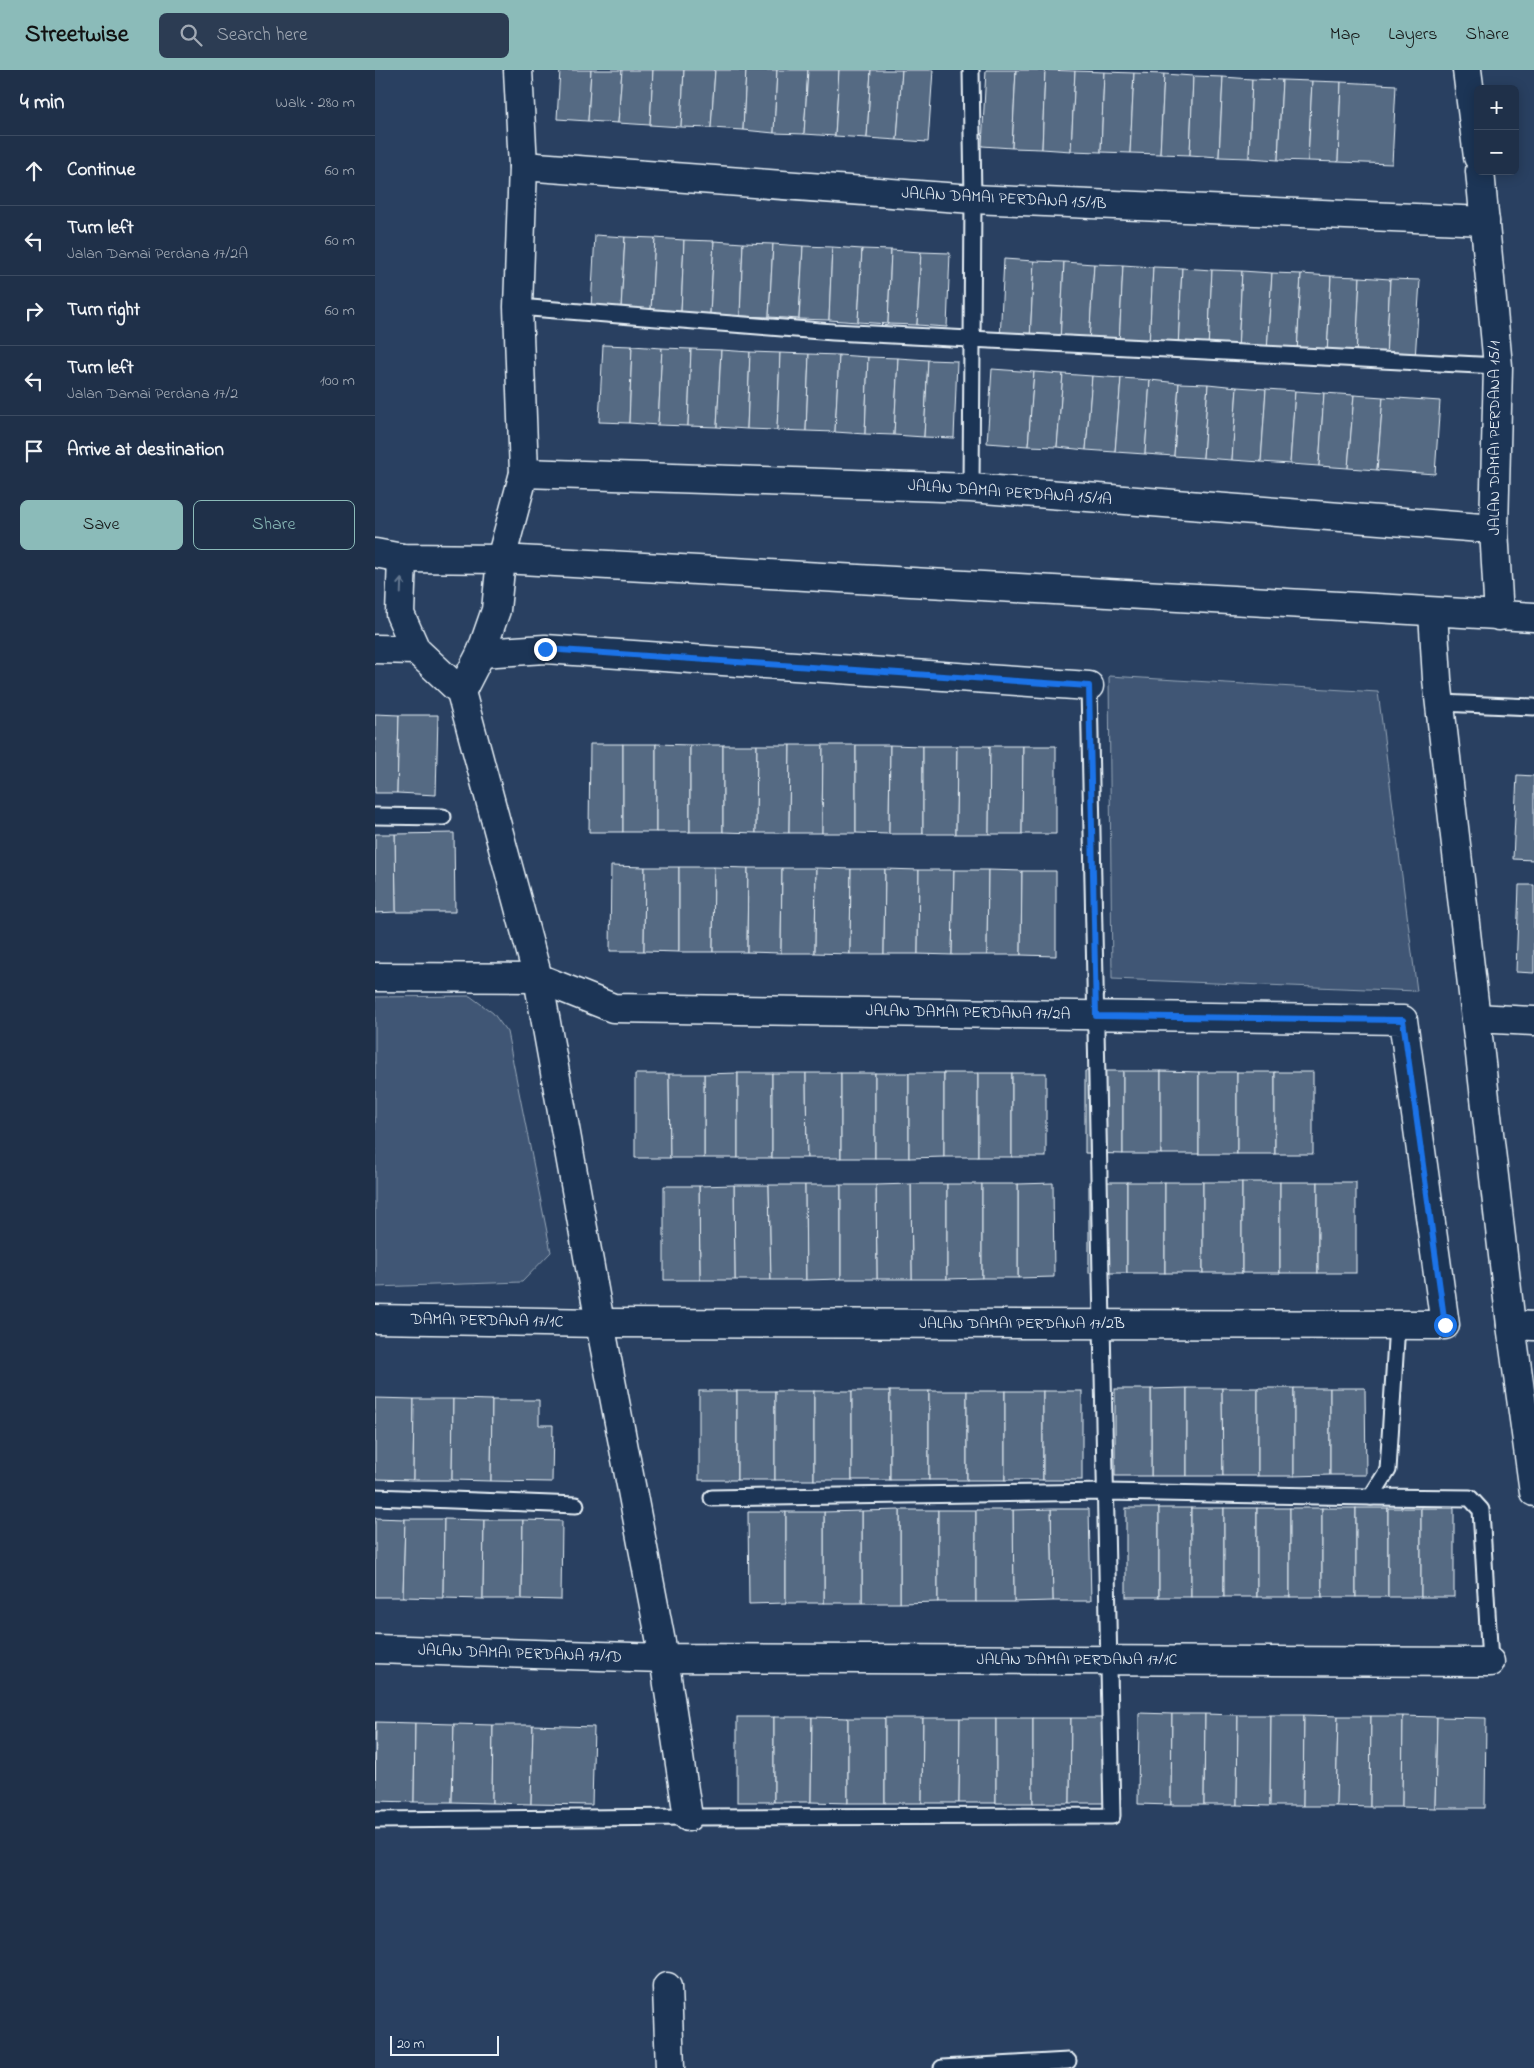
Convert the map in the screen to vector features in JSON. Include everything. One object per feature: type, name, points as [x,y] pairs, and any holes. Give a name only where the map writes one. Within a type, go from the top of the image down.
[{"type":"street","points":[[461,692],[481,653],[497,610],[501,559],[524,473],[518,307],[523,166],[518,70]]},
{"type":"street","points":[[1467,70],[1475,130]]},
{"type":"street","name":"JALAN DAMAI PERDANA 15/1B","points":[[523,166],[973,199],[1485,221]]},
{"type":"street","name":"JALAN DAMAI PERDANA 15/1","points":[[1479,175],[1498,366],[1495,529],[1499,616]]},
{"type":"street","name":"JALAN DAMAI PERDANA 15/1A","points":[[524,473],[971,488],[1495,529]]},
{"type":"street","points":[[375,553],[402,558],[501,559],[1534,617]]},
{"type":"street","points":[[402,558],[400,614],[415,650],[461,692],[537,978],[664,1658],[688,1817]]},
{"type":"street","points":[[1433,612],[1437,679],[1476,1018],[1523,1325],[1534,1492]]},
{"type":"street","points":[[375,649],[415,650]]},
{"type":"street","points":[[481,653],[545,649],[1089,686]]},
{"type":"street","points":[[375,977],[537,978]]},
{"type":"street","name":"JALAN DAMAI PERDANA 17/2A","points":[[537,978],[613,1008],[1403,1020],[1445,1325]]},
{"type":"street","points":[[1476,1018],[1534,1021]]},
{"type":"street","name":"DAMAI PERDANA 17/1C","points":[[375,1319],[600,1323]]},
{"type":"street","name":"JALAN DAMAI PERDANA 17/2B","points":[[600,1323],[1445,1325]]},
{"type":"street","name":"JALAN DAMAI PERDANA 17/1D","points":[[375,1649],[664,1658]]},
{"type":"street","name":"JALAN DAMAI PERDANA 17/1C","points":[[664,1658],[1490,1662]]},
{"type":"street","points":[[667,1987],[670,2068]]},
{"type":"lane","points":[[971,70],[973,199],[971,488]]},
{"type":"lane","points":[[518,307],[833,332],[1498,366]]},
{"type":"lane","points":[[375,1820],[1112,1816],[1111,1660],[1089,686]]},
{"type":"lane","points":[[1441,703],[1534,707]]},
{"type":"lane","points":[[375,816],[443,817]]},
{"type":"lane","points":[[1371,1497],[1388,1470],[1397,1324]]},
{"type":"lane","points":[[712,1498],[1107,1492],[1470,1498],[1481,1510],[1490,1662]]},
{"type":"lane","points":[[375,1497],[576,1505]]},
{"type":"lane","points":[[942,2068],[1068,2061]]},
{"type":"shaded area","points":[[1109,676],[1378,692],[1417,991],[1112,979]]},
{"type":"shaded area","points":[[470,996],[493,1013],[507,1032],[551,1252],[522,1282],[375,1287],[375,997]]},
{"type":"building","points":[[560,70],[591,70],[588,121],[557,119]]},
{"type":"building","points":[[591,70],[622,70],[618,123],[588,121]]},
{"type":"building","points":[[622,70],[653,70],[650,125],[618,123]]},
{"type":"building","points":[[653,70],[684,70],[681,127],[650,125]]},
{"type":"building","points":[[684,70],[715,70],[711,128],[681,127]]},
{"type":"building","points":[[715,70],[746,70],[743,130],[711,128]]},
{"type":"building","points":[[746,70],[777,70],[774,133],[743,130]]},
{"type":"building","points":[[777,70],[808,70],[804,134],[774,133]]},
{"type":"building","points":[[808,70],[839,70],[835,136],[804,134]]},
{"type":"building","points":[[839,70],[871,70],[867,138],[835,136]]},
{"type":"building","points":[[871,70],[902,70],[897,140],[867,138]]},
{"type":"building","points":[[902,70],[933,70],[928,142],[897,140]]},
{"type":"building","points":[[986,70],[1016,70],[1012,148],[982,146]]},
{"type":"building","points":[[1016,70],[1045,70],[1042,149],[1012,148]]},
{"type":"building","points":[[1045,70],[1075,71],[1071,151],[1042,149]]},
{"type":"building","points":[[1075,71],[1104,72],[1101,152],[1071,151]]},
{"type":"building","points":[[1104,72],[1134,73],[1130,153],[1101,152]]},
{"type":"building","points":[[1134,73],[1164,74],[1160,154],[1130,153]]},
{"type":"building","points":[[1164,74],[1193,76],[1190,155],[1160,154]]},
{"type":"building","points":[[1193,76],[1223,77],[1219,157],[1190,155]]},
{"type":"building","points":[[1223,77],[1252,79],[1249,158],[1219,157]]},
{"type":"building","points":[[1252,79],[1282,80],[1278,160],[1249,158]]},
{"type":"building","points":[[1282,80],[1312,81],[1308,161],[1278,160]]},
{"type":"building","points":[[1312,81],[1341,82],[1338,162],[1308,161]]},
{"type":"building","points":[[1341,82],[1396,85],[1392,164],[1338,162]]},
{"type":"building","points":[[595,235],[625,237],[621,309],[591,308]]},
{"type":"building","points":[[625,237],[655,238],[651,311],[621,309]]},
{"type":"building","points":[[655,238],[684,240],[681,313],[651,311]]},
{"type":"building","points":[[684,240],[714,241],[710,314],[681,313]]},
{"type":"building","points":[[714,241],[743,243],[740,316],[710,314]]},
{"type":"building","points":[[743,243],[773,244],[769,317],[740,316]]},
{"type":"building","points":[[773,244],[803,246],[799,319],[769,317]]},
{"type":"building","points":[[803,246],[832,247],[829,320],[799,319]]},
{"type":"building","points":[[832,247],[862,249],[858,322],[829,320]]},
{"type":"building","points":[[862,249],[891,250],[888,324],[858,322]]},
{"type":"building","points":[[891,250],[921,252],[917,325],[888,324]]},
{"type":"building","points":[[921,252],[950,253],[947,327],[917,325]]},
{"type":"building","points":[[1004,259],[1034,261],[1030,340],[1000,339]]},
{"type":"building","points":[[1034,261],[1064,262],[1060,342],[1030,340]]},
{"type":"building","points":[[1064,262],[1094,264],[1089,343],[1060,342]]},
{"type":"building","points":[[1094,264],[1123,265],[1119,345],[1089,343]]},
{"type":"building","points":[[1123,265],[1153,267],[1149,346],[1119,345]]},
{"type":"building","points":[[1153,267],[1182,268],[1178,348],[1149,346]]},
{"type":"building","points":[[1182,268],[1212,270],[1208,349],[1178,348]]},
{"type":"building","points":[[1212,270],[1242,271],[1238,351],[1208,349]]},
{"type":"building","points":[[1242,271],[1272,273],[1267,352],[1238,351]]},
{"type":"building","points":[[1272,273],[1301,274],[1297,354],[1267,352]]},
{"type":"building","points":[[1301,274],[1331,276],[1327,355],[1297,354]]},
{"type":"building","points":[[1331,276],[1360,277],[1356,357],[1327,355]]},
{"type":"building","points":[[1360,277],[1390,279],[1386,358],[1356,357]]},
{"type":"building","points":[[1390,279],[1420,280],[1415,360],[1386,358]]},
{"type":"building","points":[[603,345],[632,346],[629,423],[599,422]]},
{"type":"building","points":[[632,346],[662,348],[658,425],[629,423]]},
{"type":"building","points":[[662,348],[691,349],[688,426],[658,425]]},
{"type":"building","points":[[691,349],[721,350],[717,427],[688,426]]},
{"type":"building","points":[[721,350],[750,352],[747,429],[717,427]]},
{"type":"building","points":[[750,352],[780,353],[777,430],[747,429]]},
{"type":"building","points":[[780,353],[809,354],[806,431],[777,430]]},
{"type":"building","points":[[809,354],[839,355],[835,432],[806,431]]},
{"type":"building","points":[[839,355],[868,357],[865,434],[835,432]]},
{"type":"building","points":[[868,357],[898,358],[894,435],[865,434]]},
{"type":"building","points":[[898,358],[928,360],[924,437],[894,435]]},
{"type":"building","points":[[928,360],[957,361],[954,438],[924,437]]},
{"type":"building","points":[[992,369],[1034,372],[1028,446],[987,443]]},
{"type":"building","points":[[1034,372],[1063,374],[1057,447],[1028,446]]},
{"type":"building","points":[[1063,374],[1092,376],[1086,450],[1057,447]]},
{"type":"building","points":[[1092,376],[1121,378],[1115,452],[1086,450]]},
{"type":"building","points":[[1121,378],[1150,380],[1145,454],[1115,452]]},
{"type":"building","points":[[1150,380],[1179,383],[1174,456],[1145,454]]},
{"type":"building","points":[[1179,383],[1208,384],[1203,458],[1174,456]]},
{"type":"building","points":[[1208,384],[1237,387],[1232,460],[1203,458]]},
{"type":"building","points":[[1237,387],[1266,389],[1261,462],[1232,460]]},
{"type":"building","points":[[1266,389],[1295,391],[1290,464],[1261,462]]},
{"type":"building","points":[[1295,391],[1324,393],[1319,466],[1290,464]]},
{"type":"building","points":[[1324,393],[1354,395],[1348,468],[1319,466]]},
{"type":"building","points":[[1354,395],[1383,397],[1377,470],[1348,468]]},
{"type":"building","points":[[1383,397],[1440,401],[1435,474],[1377,470]]},
{"type":"building","points":[[375,714],[399,715],[397,793],[375,793]]},
{"type":"building","points":[[399,715],[438,715],[436,795],[397,793]]},
{"type":"building","points":[[590,744],[623,744],[623,832],[589,832]]},
{"type":"building","points":[[623,744],[656,744],[656,832],[623,832]]},
{"type":"building","points":[[656,744],[690,745],[690,832],[656,832]]},
{"type":"building","points":[[690,745],[723,745],[723,832],[690,832]]},
{"type":"building","points":[[723,745],[757,745],[756,833],[723,832]]},
{"type":"building","points":[[757,745],[790,745],[789,833],[756,833]]},
{"type":"building","points":[[790,745],[823,745],[822,833],[789,833]]},
{"type":"building","points":[[823,745],[856,745],[856,833],[822,833]]},
{"type":"building","points":[[856,745],[890,745],[889,834],[856,833]]},
{"type":"building","points":[[890,745],[923,746],[923,834],[889,834]]},
{"type":"building","points":[[923,746],[957,746],[956,834],[923,834]]},
{"type":"building","points":[[957,746],[990,746],[989,834],[956,834]]},
{"type":"building","points":[[990,746],[1023,746],[1022,834],[989,834]]},
{"type":"building","points":[[1023,746],[1056,746],[1056,834],[1022,834]]},
{"type":"building","points":[[1517,775],[1534,776],[1534,860],[1513,859]]},
{"type":"building","points":[[454,833],[455,912],[396,912],[395,834]]},
{"type":"building","points":[[375,834],[395,834],[396,912],[375,913]]},
{"type":"building","points":[[611,866],[645,867],[644,951],[610,951]]},
{"type":"building","points":[[645,867],[679,867],[679,952],[644,951]]},
{"type":"building","points":[[679,867],[714,867],[713,952],[679,952]]},
{"type":"building","points":[[714,867],[748,868],[747,952],[713,952]]},
{"type":"building","points":[[748,868],[782,868],[781,953],[747,952]]},
{"type":"building","points":[[782,868],[816,868],[815,953],[781,953]]},
{"type":"building","points":[[816,868],[851,869],[850,954],[815,953]]},
{"type":"building","points":[[851,869],[885,869],[884,954],[850,954]]},
{"type":"building","points":[[885,869],[919,870],[918,954],[884,954]]},
{"type":"building","points":[[919,870],[954,870],[952,955],[918,954]]},
{"type":"building","points":[[954,870],[988,870],[987,955],[952,955]]},
{"type":"building","points":[[988,870],[1022,871],[1021,955],[987,955]]},
{"type":"building","points":[[1022,871],[1056,871],[1056,956],[1021,955]]},
{"type":"building","points":[[1519,885],[1534,885],[1534,973],[1516,972]]},
{"type":"building","points":[[1085,1071],[1123,1071],[1123,1154],[1085,1153]]},
{"type":"building","points":[[1123,1071],[1161,1071],[1161,1154],[1123,1154]]},
{"type":"building","points":[[1161,1071],[1199,1072],[1199,1154],[1161,1154]]},
{"type":"building","points":[[1199,1072],[1237,1072],[1237,1154],[1199,1154]]},
{"type":"building","points":[[1237,1072],[1275,1072],[1275,1154],[1237,1154]]},
{"type":"building","points":[[1275,1072],[1313,1072],[1313,1154],[1275,1154]]},
{"type":"building","points":[[738,1073],[738,1158],[704,1158],[704,1074]]},
{"type":"building","points":[[738,1073],[772,1073],[772,1158],[738,1158]]},
{"type":"building","points":[[772,1073],[806,1073],[807,1158],[772,1158]]},
{"type":"building","points":[[806,1073],[841,1073],[841,1158],[807,1158]]},
{"type":"building","points":[[841,1073],[875,1073],[875,1158],[841,1158]]},
{"type":"building","points":[[875,1073],[909,1073],[909,1158],[875,1158]]},
{"type":"building","points":[[909,1073],[944,1073],[944,1157],[909,1158]]},
{"type":"building","points":[[944,1073],[978,1073],[978,1157],[944,1157]]},
{"type":"building","points":[[978,1073],[1012,1073],[1012,1157],[978,1157]]},
{"type":"building","points":[[1012,1073],[1046,1073],[1046,1157],[1012,1157]]},
{"type":"building","points":[[635,1074],[669,1074],[670,1158],[635,1158]]},
{"type":"building","points":[[669,1074],[704,1074],[704,1158],[670,1158]]},
{"type":"building","points":[[1089,1182],[1127,1182],[1127,1273],[1089,1273]]},
{"type":"building","points":[[1127,1182],[1165,1182],[1165,1273],[1127,1273]]},
{"type":"building","points":[[1165,1182],[1203,1182],[1203,1273],[1165,1273]]},
{"type":"building","points":[[1203,1182],[1242,1182],[1242,1273],[1203,1273]]},
{"type":"building","points":[[1242,1182],[1280,1182],[1280,1273],[1242,1273]]},
{"type":"building","points":[[1280,1182],[1318,1182],[1318,1273],[1280,1273]]},
{"type":"building","points":[[1318,1182],[1356,1182],[1356,1273],[1318,1273]]},
{"type":"building","points":[[1053,1183],[1054,1277],[1018,1278],[1018,1184]]},
{"type":"building","points":[[911,1184],[947,1184],[947,1279],[912,1279]]},
{"type":"building","points":[[911,1184],[912,1279],[877,1279],[876,1185]]},
{"type":"building","points":[[947,1184],[982,1184],[982,1278],[947,1279]]},
{"type":"building","points":[[982,1184],[1018,1184],[1018,1278],[982,1278]]},
{"type":"building","points":[[734,1185],[769,1185],[771,1280],[735,1280]]},
{"type":"building","points":[[734,1185],[735,1280],[700,1280],[699,1186]]},
{"type":"building","points":[[769,1185],[805,1185],[806,1280],[771,1280]]},
{"type":"building","points":[[805,1185],[841,1185],[841,1279],[806,1280]]},
{"type":"building","points":[[841,1185],[876,1185],[877,1279],[841,1279]]},
{"type":"building","points":[[664,1186],[699,1186],[700,1280],[664,1280]]},
{"type":"building","points":[[1187,1388],[1187,1476],[1151,1476],[1151,1389]]},
{"type":"building","points":[[1187,1388],[1222,1388],[1223,1476],[1187,1476]]},
{"type":"building","points":[[1222,1388],[1258,1388],[1258,1476],[1223,1476]]},
{"type":"building","points":[[1258,1388],[1294,1388],[1294,1476],[1258,1476]]},
{"type":"building","points":[[1294,1388],[1330,1388],[1330,1475],[1294,1476]]},
{"type":"building","points":[[1330,1388],[1365,1388],[1366,1475],[1330,1475]]},
{"type":"building","points":[[1115,1389],[1151,1389],[1151,1476],[1115,1476]]},
{"type":"building","points":[[699,1391],[737,1391],[737,1480],[699,1480]]},
{"type":"building","points":[[737,1391],[775,1391],[775,1480],[737,1480]]},
{"type":"building","points":[[775,1391],[814,1391],[814,1480],[775,1480]]},
{"type":"building","points":[[814,1391],[852,1391],[852,1480],[814,1480]]},
{"type":"building","points":[[852,1391],[890,1391],[890,1480],[852,1480]]},
{"type":"building","points":[[890,1391],[929,1391],[929,1480],[890,1480]]},
{"type":"building","points":[[929,1391],[967,1391],[967,1480],[929,1480]]},
{"type":"building","points":[[967,1391],[1005,1391],[1005,1480],[967,1480]]},
{"type":"building","points":[[1005,1391],[1043,1391],[1043,1480],[1005,1480]]},
{"type":"building","points":[[1043,1391],[1082,1391],[1082,1480],[1043,1480]]},
{"type":"building","points":[[375,1398],[414,1399],[413,1480],[375,1479]]},
{"type":"building","points":[[414,1399],[453,1399],[452,1480],[413,1480]]},
{"type":"building","points":[[453,1399],[492,1400],[491,1481],[452,1480]]},
{"type":"building","points":[[492,1400],[539,1400],[539,1425],[553,1425],[552,1482],[491,1481]]},
{"type":"building","points":[[1126,1508],[1159,1508],[1159,1597],[1126,1597]]},
{"type":"building","points":[[1159,1508],[1191,1508],[1191,1597],[1159,1597]]},
{"type":"building","points":[[1191,1508],[1224,1508],[1224,1597],[1191,1597]]},
{"type":"building","points":[[1224,1508],[1257,1508],[1257,1597],[1224,1597]]},
{"type":"building","points":[[1257,1508],[1290,1508],[1290,1597],[1257,1597]]},
{"type":"building","points":[[1290,1508],[1322,1508],[1322,1597],[1290,1597]]},
{"type":"building","points":[[1322,1508],[1356,1508],[1356,1597],[1322,1597]]},
{"type":"building","points":[[1356,1508],[1388,1508],[1388,1597],[1356,1597]]},
{"type":"building","points":[[1388,1508],[1421,1508],[1421,1597],[1388,1597]]},
{"type":"building","points":[[1421,1508],[1454,1508],[1454,1597],[1421,1597]]},
{"type":"building","points":[[1051,1509],[1089,1509],[1091,1601],[1053,1601]]},
{"type":"building","points":[[1051,1509],[1053,1601],[1014,1602],[1013,1510]]},
{"type":"building","points":[[900,1510],[938,1510],[938,1602],[900,1603]]},
{"type":"building","points":[[900,1510],[900,1603],[862,1603],[862,1511]]},
{"type":"building","points":[[938,1510],[976,1510],[976,1602],[938,1602]]},
{"type":"building","points":[[976,1510],[1013,1510],[1014,1602],[976,1602]]},
{"type":"building","points":[[862,1511],[862,1603],[824,1603],[824,1512]]},
{"type":"building","points":[[748,1512],[786,1512],[786,1603],[749,1604]]},
{"type":"building","points":[[786,1512],[824,1512],[824,1603],[786,1603]]},
{"type":"building","points":[[375,1518],[405,1519],[403,1597],[375,1597]]},
{"type":"building","points":[[405,1519],[444,1519],[443,1598],[403,1597]]},
{"type":"building","points":[[444,1519],[484,1520],[483,1599],[443,1598]]},
{"type":"building","points":[[484,1520],[523,1520],[522,1599],[483,1599]]},
{"type":"building","points":[[523,1520],[562,1521],[561,1600],[522,1599]]},
{"type":"building","points":[[1139,1713],[1172,1714],[1171,1805],[1138,1804]]},
{"type":"building","points":[[1172,1714],[1205,1714],[1204,1805],[1171,1805]]},
{"type":"building","points":[[1205,1714],[1238,1715],[1237,1805],[1204,1805]]},
{"type":"building","points":[[1238,1715],[1271,1715],[1270,1806],[1237,1805]]},
{"type":"building","points":[[1271,1715],[1304,1715],[1303,1806],[1270,1806]]},
{"type":"building","points":[[1304,1715],[1338,1716],[1336,1806],[1303,1806]]},
{"type":"building","points":[[1338,1716],[1371,1716],[1370,1807],[1336,1806]]},
{"type":"building","points":[[1371,1716],[1403,1716],[1402,1807],[1370,1807]]},
{"type":"building","points":[[1403,1716],[1437,1717],[1435,1808],[1402,1807]]},
{"type":"building","points":[[737,1717],[774,1717],[774,1802],[737,1802]]},
{"type":"building","points":[[774,1717],[812,1717],[811,1802],[774,1802]]},
{"type":"building","points":[[812,1717],[848,1718],[848,1803],[811,1802]]},
{"type":"building","points":[[1437,1717],[1486,1718],[1485,1808],[1435,1808]]},
{"type":"building","points":[[848,1718],[885,1718],[885,1803],[848,1803]]},
{"type":"building","points":[[885,1718],[923,1718],[922,1803],[885,1803]]},
{"type":"building","points":[[923,1718],[960,1718],[959,1803],[922,1803]]},
{"type":"building","points":[[960,1718],[996,1718],[996,1803],[959,1803]]},
{"type":"building","points":[[996,1718],[1033,1718],[1033,1803],[996,1803]]},
{"type":"building","points":[[1033,1718],[1071,1718],[1070,1803],[1033,1803]]},
{"type":"building","points":[[1071,1718],[1107,1718],[1107,1803],[1070,1803]]},
{"type":"building","points":[[375,1722],[376,1722],[375,1779]]},
{"type":"building","points":[[376,1722],[415,1723],[414,1802],[375,1801]]},
{"type":"building","points":[[415,1723],[454,1724],[452,1802],[414,1802]]},
{"type":"building","points":[[454,1724],[493,1725],[492,1803],[452,1802]]},
{"type":"building","points":[[493,1725],[533,1725],[531,1804],[492,1803]]},
{"type":"building","points":[[533,1725],[594,1727],[592,1805],[531,1804]]},
{"type":"route","points":[[545,649],[1089,686],[1096,1016],[1403,1020],[1445,1325]]}]
